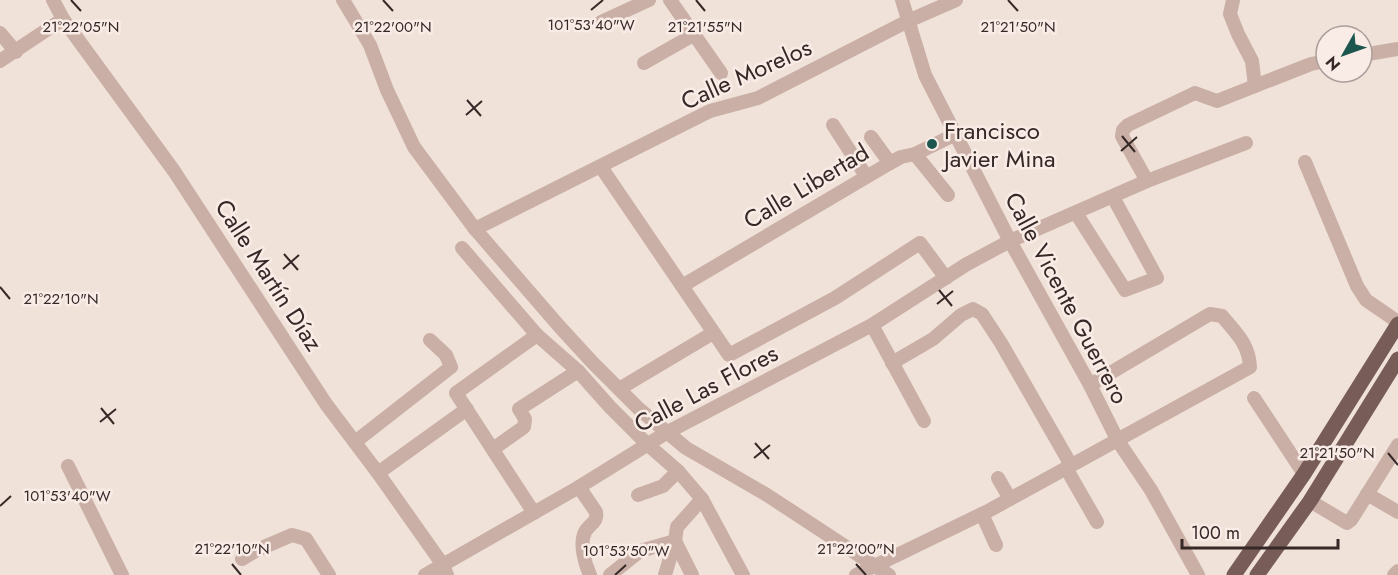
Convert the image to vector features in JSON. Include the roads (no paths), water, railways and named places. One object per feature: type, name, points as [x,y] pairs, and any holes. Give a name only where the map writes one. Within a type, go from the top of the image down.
[{"type":"main road","points":[[1234,575],[1304,474],[1398,323]]},
{"type":"main road","points":[[1257,575],[1310,501],[1398,359]]},
{"type":"street","name":"Calle Martín Díaz","points":[[53,0],[63,19],[174,171],[327,404],[445,570]]},
{"type":"street","points":[[343,0],[370,45],[387,90],[414,147],[475,229],[559,326],[664,434],[766,495],[889,575]]},
{"type":"street","points":[[601,22],[649,0]]},
{"type":"street","points":[[670,0],[721,73]]},
{"type":"street","name":"Calle Vicente Guerrero","points":[[902,0],[925,75],[1010,241],[1090,385],[1118,441],[1151,490],[1197,575]]},
{"type":"street","name":"Calle Morelos","points":[[475,229],[710,111],[758,98],[908,21],[956,0]]},
{"type":"street","points":[[1233,0],[1230,14],[1252,61],[1255,86]]},
{"type":"street","points":[[0,61],[63,19]]},
{"type":"street","points":[[0,33],[15,52]]},
{"type":"street","points":[[644,63],[695,34]]},
{"type":"street","points":[[1374,53],[1398,49]]},
{"type":"street","points":[[1146,181],[1122,136],[1123,130],[1128,125],[1195,93],[1217,101],[1314,64]]},
{"type":"street","points":[[833,125],[866,176]]},
{"type":"street","name":"Calle Libertad","points":[[682,286],[866,176],[901,157],[915,154],[956,134]]},
{"type":"street","points":[[871,137],[890,163]]},
{"type":"street","name":"Calle Las Flores","points":[[425,575],[445,570],[664,434],[872,325],[1010,241],[1146,181],[1246,143]]},
{"type":"street","points":[[915,154],[948,195]]},
{"type":"street","points":[[1305,162],[1357,286],[1366,300],[1398,323]]},
{"type":"street","points":[[601,167],[729,355],[835,298],[920,243],[946,278]]},
{"type":"street","points":[[1076,213],[1125,290],[1157,278],[1113,197]]},
{"type":"street","points":[[462,248],[537,335],[578,371],[648,444],[678,471],[702,499],[743,575]]},
{"type":"street","points":[[892,363],[933,339],[962,315],[974,309],[982,314],[1001,343],[1097,522]]},
{"type":"street","points":[[856,575],[982,514],[1250,367],[1250,353],[1222,316],[1210,314],[1090,385]]},
{"type":"street","points":[[872,325],[924,421]]},
{"type":"street","points":[[619,389],[713,333]]},
{"type":"street","points":[[534,513],[456,393],[537,335]]},
{"type":"street","points":[[355,442],[451,367],[446,356],[430,340]]},
{"type":"street","points":[[493,449],[524,427],[525,419],[519,409],[578,371]]},
{"type":"street","points":[[1254,398],[1304,474]]},
{"type":"street","points":[[378,473],[467,410]]},
{"type":"street","points":[[1310,501],[1347,523],[1398,445]]},
{"type":"street","points":[[68,466],[122,575]]},
{"type":"street","points":[[638,495],[663,486],[678,471]]},
{"type":"street","points":[[998,478],[1010,499]]},
{"type":"street","points":[[579,487],[597,517],[585,533],[584,539],[585,563],[590,575]]},
{"type":"street","points":[[1367,494],[1398,512]]},
{"type":"street","points":[[665,575],[677,527],[702,499]]},
{"type":"street","points":[[982,514],[996,545]]},
{"type":"street","points":[[242,559],[292,535],[306,539],[329,575]]},
{"type":"street","points":[[610,575],[640,551],[675,541]]},
{"type":"street","points":[[675,541],[692,575]]},
{"type":"street","points":[[1394,575],[1398,572]]},
{"type":"place","name":"Francisco Javier Mina","points":[[932,144]]}]
